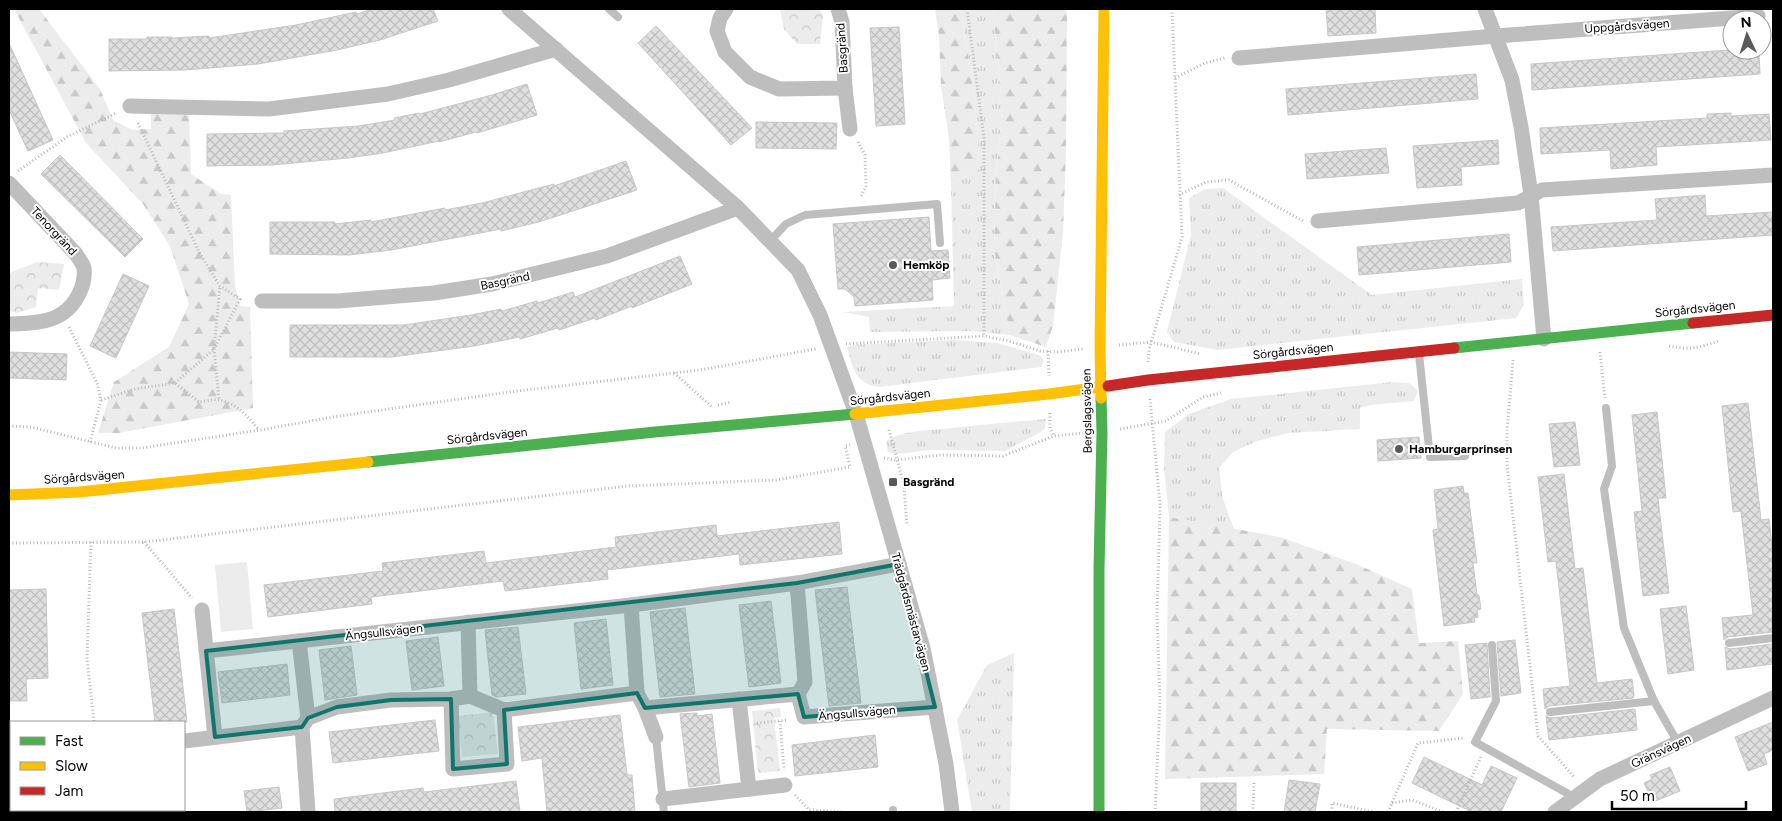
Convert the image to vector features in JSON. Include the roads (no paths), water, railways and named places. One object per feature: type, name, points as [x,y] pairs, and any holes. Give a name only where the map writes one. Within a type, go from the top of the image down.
[{"type":"street","name":"Basgränd","points":[[726,9],[720,18],[716,31],[725,52],[750,77],[779,89],[845,88]]},
{"type":"street","name":"Basgränd","points":[[838,9],[842,22],[845,88],[850,129]]},
{"type":"street","name":"Bergslagsvägen","points":[[1099,812],[1099,569],[1102,432],[1100,348],[1104,9]]},
{"type":"street","points":[[1485,9],[1512,80],[1522,126],[1531,195],[1544,339]]},
{"type":"street","points":[[513,10],[738,208],[798,270],[820,316],[856,414]]},
{"type":"street","name":"Uppgårdsvägen","points":[[1239,58],[1722,19]]},
{"type":"street","points":[[130,106],[269,108],[388,94],[449,80],[556,49]]},
{"type":"street","points":[[1318,221],[1518,203],[1542,190],[1773,174]]},
{"type":"street","name":"Tenorgränd","points":[[9,324],[34,323],[62,314],[78,297],[84,281],[84,266],[76,254],[12,178]]},
{"type":"street","name":"Basgränd","points":[[262,301],[338,301],[434,293],[492,284],[607,256],[738,208]]},
{"type":"street","name":"Sörgårdsvägen","points":[[9,495],[79,492],[655,432],[856,414],[1049,394],[1148,380],[1773,315]]},
{"type":"street","name":"Trädgårdsmästarvägen","points":[[856,414],[923,648],[946,764],[952,812]]},
{"type":"street","name":"Ängsullsvägen","points":[[206,651],[631,605],[797,583],[899,564]]},
{"type":"street","name":"Ängsullsvägen","points":[[797,583],[805,682],[798,694],[804,717],[935,707]]},
{"type":"street","points":[[631,605],[637,693],[646,708],[656,738]]},
{"type":"street","points":[[202,610],[215,737]]},
{"type":"street","points":[[468,622],[470,696]]},
{"type":"street","points":[[300,641],[308,812]]},
{"type":"street","points":[[185,741],[305,723],[337,707],[391,700],[451,699],[470,696],[504,710],[637,693]]},
{"type":"street","points":[[646,708],[798,694]]},
{"type":"street","name":"Gränsvägen","points":[[1555,812],[1600,780],[1773,698]]},
{"type":"street","points":[[451,699],[453,769],[508,764],[504,710]]},
{"type":"street","points":[[739,700],[749,790]]},
{"type":"street","points":[[663,806],[785,785]]},
{"type":"lane","points":[[609,9],[618,17]]},
{"type":"lane","points":[[770,241],[786,224],[805,215],[937,204],[940,243]]},
{"type":"lane","points":[[1418,352],[1430,457],[1465,456]]},
{"type":"lane","points":[[1606,408],[1612,466],[1604,489],[1624,628],[1654,700],[1678,743]]},
{"type":"lane","points":[[1728,643],[1773,638]]},
{"type":"lane","points":[[1492,645],[1496,700],[1475,742],[1580,793]]},
{"type":"lane","points":[[1550,712],[1654,700]]},
{"type":"lane","points":[[656,738],[663,806]]},
{"type":"place","name":"Hemköp","points":[[893,265]]},
{"type":"place","name":"Hamburgarprinsen","points":[[1399,449]]},
{"type":"place","name":"Basgränd","points":[[893,482]]}]
